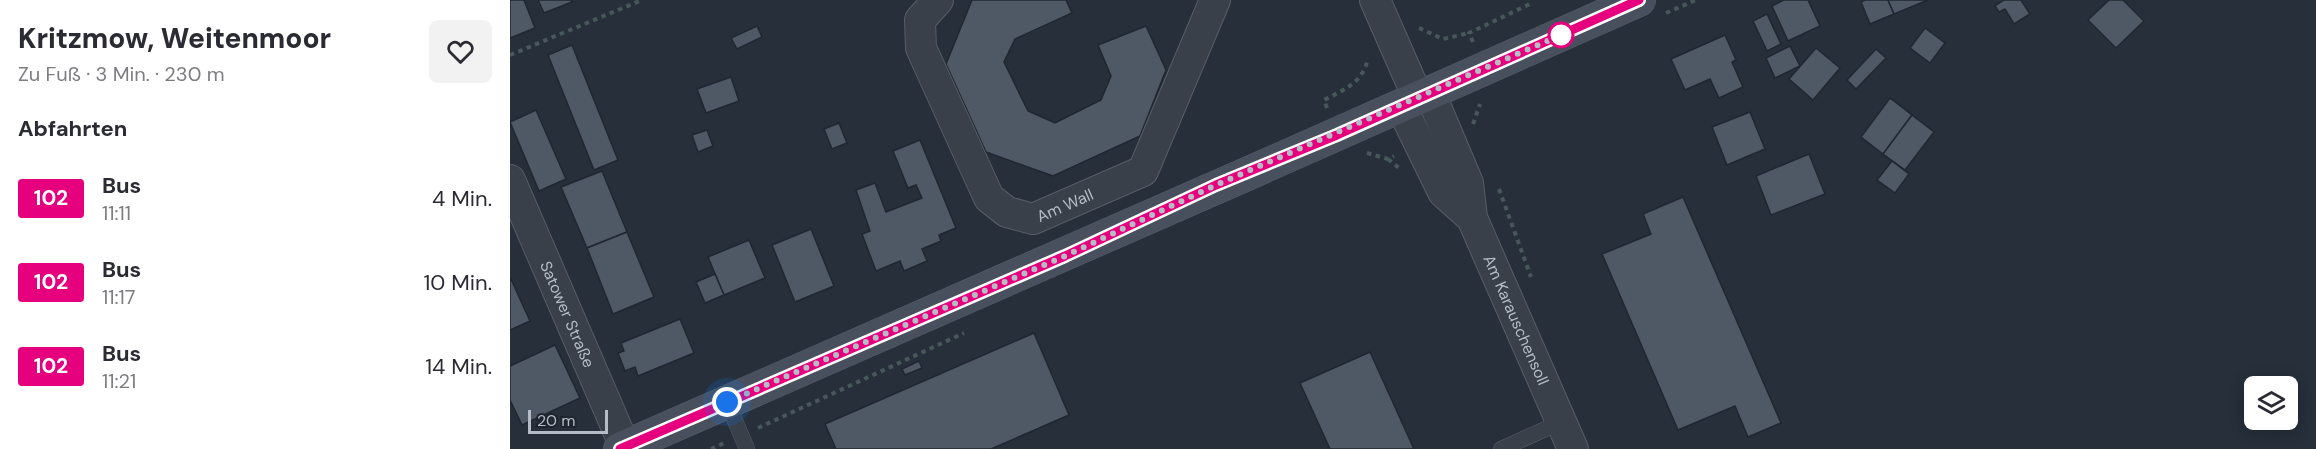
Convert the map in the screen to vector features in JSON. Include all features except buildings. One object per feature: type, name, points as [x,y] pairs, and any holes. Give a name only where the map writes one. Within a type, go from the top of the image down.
[{"type":"main road","name":"Satower Straße","points":[[622,448],[1065,256],[1216,185],[1337,135],[1639,0]]},
{"type":"street","name":"Am Wall","points":[[938,0],[920,20],[921,48],[988,198],[1007,212],[1033,219],[1143,171],[1215,0]]},
{"type":"street","name":"Am Karauschensoll","points":[[1375,0],[1416,99],[1468,183],[1472,218],[1567,436]]},
{"type":"street","name":"Satower Straße","points":[[510,180],[622,448]]},
{"type":"lane","points":[[727,402],[747,449]]},
{"type":"lane","name":"Am Karauschensoll","points":[[1501,449],[1567,436]]},
{"type":"path","points":[[510,55],[582,27],[642,0]]},
{"type":"path","points":[[1413,21],[1431,36],[1443,39],[1469,33]]},
{"type":"path","points":[[1337,135],[1324,100],[1355,84],[1366,71],[1370,50]]},
{"type":"path","points":[[1475,123],[1479,133]]},
{"type":"path","points":[[1497,183],[1533,281]]},
{"type":"bus line","name":"102","points":[[620,449],[1065,256],[1216,185],[1337,135],[1639,0]]},
{"type":"route","points":[[727,402],[1065,256],[1216,185],[1337,135],[1561,35]]}]
